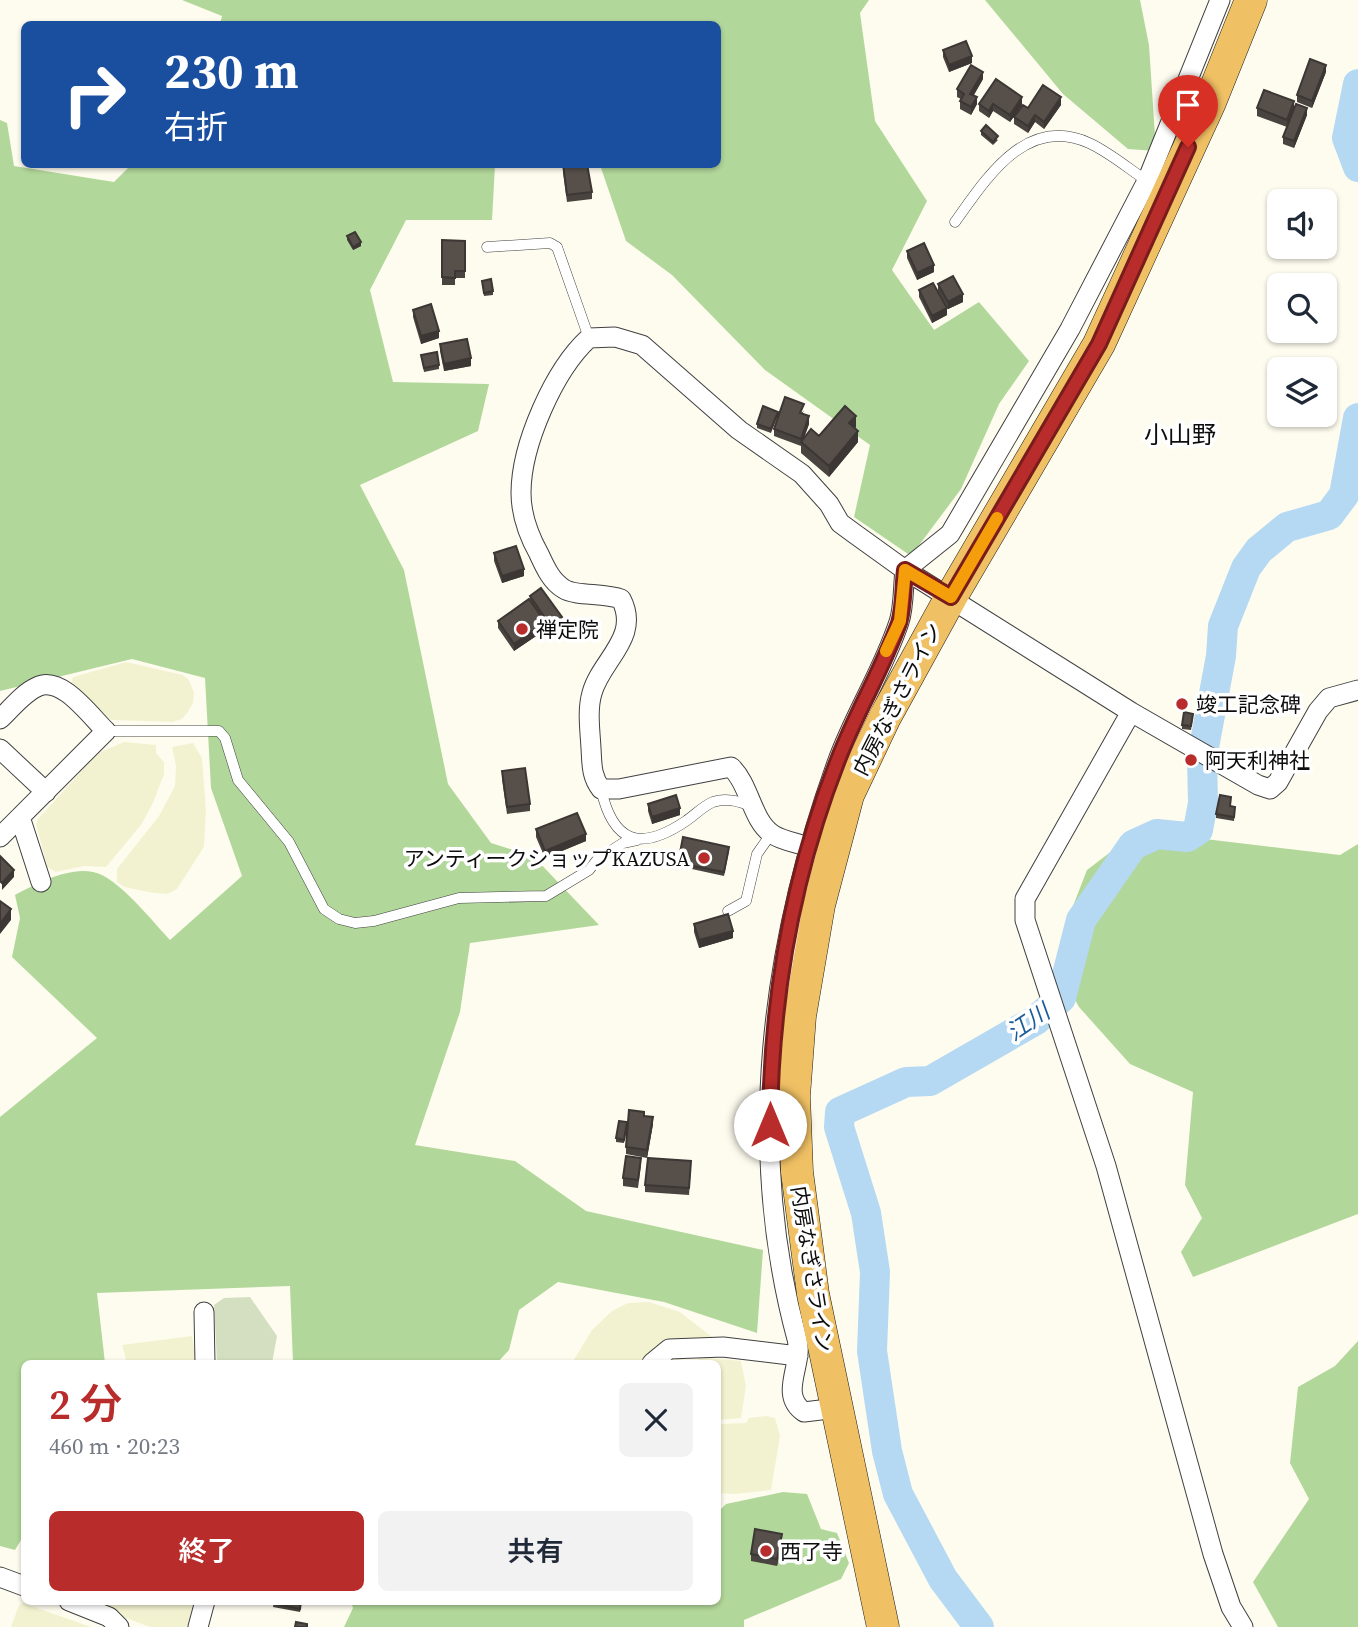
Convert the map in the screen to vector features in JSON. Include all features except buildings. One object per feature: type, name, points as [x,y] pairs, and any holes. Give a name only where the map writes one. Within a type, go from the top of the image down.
[{"type":"highway","name":"内房なぎさライン","points":[[883,1627],[813,1294],[797,1172],[794,1096],[800,1016],[819,905],[848,795],[885,717],[951,597],[1099,344],[1210,102],[1251,0]]},
{"type":"street","points":[[837,1408],[804,1412],[794,1405],[791,1394],[799,1344],[786,1289],[775,1207],[771,1069],[783,950],[809,848],[838,760],[900,621],[905,570],[950,534],[1070,329],[1147,181],[1220,0]]},
{"type":"street","points":[[809,848],[771,834],[754,808],[743,778],[731,767],[713,768],[666,782],[601,789],[592,778],[589,709],[592,692],[622,644],[627,610],[621,599],[608,594],[566,591],[550,576],[524,517],[521,491],[530,438],[574,351],[589,338],[615,337],[642,345],[739,430],[802,474],[829,504],[840,523],[905,570],[1131,712],[1270,789],[1278,782],[1318,711],[1329,698],[1358,690]]},
{"type":"street","points":[[0,719],[35,687],[43,684],[61,688],[106,732],[0,837]]},
{"type":"street","points":[[1131,712],[1025,899],[1024,920],[1106,1166],[1213,1554],[1231,1607],[1243,1627]]},
{"type":"street","points":[[0,749],[46,792]]},
{"type":"street","points":[[20,817],[41,882]]},
{"type":"street","points":[[204,1312],[205,1360]]},
{"type":"street","points":[[656,1360],[669,1349],[723,1348],[798,1356]]},
{"type":"street","points":[[0,1577],[21,1585]]},
{"type":"street","points":[[80,1605],[109,1616],[119,1627]]},
{"type":"street","points":[[198,1627],[204,1605]]},
{"type":"lane","points":[[955,222],[992,170],[1027,143],[1056,134],[1088,142],[1147,181]]},
{"type":"lane","points":[[487,247],[550,243],[557,247],[589,338]]},
{"type":"lane","points":[[106,732],[219,731],[225,737],[238,780],[289,842],[324,909],[339,919],[355,923],[374,921],[459,898],[546,896],[589,870],[597,860],[623,843],[673,828],[714,802],[740,802],[754,808]]},
{"type":"lane","points":[[601,789],[609,817],[628,838],[637,840]]},
{"type":"lane","points":[[728,911],[746,901],[758,854],[771,834]]},
{"type":"green space","points":[[182,0],[869,0],[860,13],[875,121],[927,201],[892,270],[934,330],[979,302],[1029,361],[999,404],[961,489],[911,556],[854,517],[870,445],[765,370],[672,275],[626,241],[601,168],[721,168],[721,21],[221,21],[222,16]]},
{"type":"green space","points":[[985,0],[1140,0],[1149,45],[1156,151],[1128,149],[1063,94]]},
{"type":"green space","points":[[0,120],[7,123],[14,166],[114,182],[128,168],[495,168],[492,220],[406,220],[370,290],[393,382],[489,384],[478,431],[360,485],[404,570],[448,784],[491,843],[533,856],[599,925],[470,943],[460,1012],[415,1145],[515,1161],[586,1211],[763,1250],[757,1333],[664,1302],[558,1282],[519,1310],[509,1350],[500,1360],[293,1360],[290,1286],[97,1293],[105,1360],[21,1360],[21,1540],[15,1550],[0,1546],[0,1117],[97,1038],[12,957],[20,918],[15,895],[63,874],[93,872],[113,882],[170,940],[242,876],[211,788],[205,678],[132,659],[0,691]]},
{"type":"green space","points":[[126,662],[183,675],[189,680],[194,693],[193,703],[182,719],[172,722],[106,718],[70,687],[73,677]]},
{"type":"green space","points":[[124,742],[156,745],[156,753],[164,762],[164,774],[153,803],[141,825],[106,867],[85,866],[55,872],[47,866],[36,824],[38,819],[98,753]]},
{"type":"green space","points":[[193,743],[202,758],[206,810],[204,847],[177,889],[168,894],[124,887],[117,882],[117,869],[159,816],[175,786],[176,766],[172,747]]},
{"type":"green space","points":[[1138,831],[1340,855],[1358,844],[1358,1214],[1193,1277],[1181,1252],[1202,1218],[1185,1185],[1193,1092],[1130,1064],[1079,1007],[1056,966],[1066,924],[1087,870]]},
{"type":"green space","points":[[250,1297],[277,1336],[273,1360],[217,1360],[214,1305],[224,1298]]},
{"type":"green space","points":[[649,1302],[680,1312],[712,1337],[666,1340],[643,1360],[574,1360],[592,1330],[612,1311],[628,1303]]},
{"type":"green space","points":[[192,1336],[196,1360],[126,1360],[122,1345]]},
{"type":"green space","points":[[1358,1341],[1358,1627],[1278,1627],[1253,1582],[1309,1499],[1290,1463],[1298,1387],[1335,1366]]},
{"type":"green space","points":[[701,1357],[741,1361],[746,1386],[741,1418],[721,1420],[721,1360],[698,1360]]},
{"type":"green space","points":[[749,1418],[775,1418],[780,1436],[771,1490],[721,1493],[721,1424],[746,1423]]},
{"type":"green space","points":[[783,1492],[807,1494],[821,1529],[837,1533],[849,1563],[841,1579],[744,1620],[744,1627],[344,1627],[352,1605],[721,1605],[721,1509],[726,1504]]},
{"type":"green space","points":[[19,1605],[29,1605],[91,1627],[11,1627]]},
{"type":"green space","points":[[92,1605],[193,1605],[188,1627],[150,1627]]},
{"type":"waterway","name":"江川","points":[[1358,84],[1347,138],[1358,167]]},
{"type":"waterway","name":"江川","points":[[979,1627],[943,1579],[898,1494],[887,1451],[872,1351],[875,1272],[866,1213],[839,1127],[840,1112],[906,1082],[930,1081],[1036,1020],[1061,998],[1081,920],[1133,845],[1157,834],[1187,837],[1198,830],[1203,803],[1202,758],[1221,656],[1223,626],[1246,568],[1259,550],[1287,527],[1329,515],[1344,495],[1358,418]]},
{"type":"slow traffic","points":[[886,651],[900,621],[905,570],[951,597],[997,518]]},
{"type":"place","name":"禅定院","points":[[522,629]]},
{"type":"place","name":"竣工記念碑","points":[[1182,704]]},
{"type":"place","name":"阿天利神社","points":[[1191,760]]},
{"type":"place","name":"アンティークショップKAZUSA","points":[[704,858]]},
{"type":"place","name":"西了寺","points":[[766,1551]]},
{"type":"district","name":"小山野","points":[[1180,434]]},
{"type":"route","points":[[770,1125],[774,1021],[783,950],[801,876],[838,760],[900,621],[905,570],[951,597],[1099,344],[1188,147]]}]
